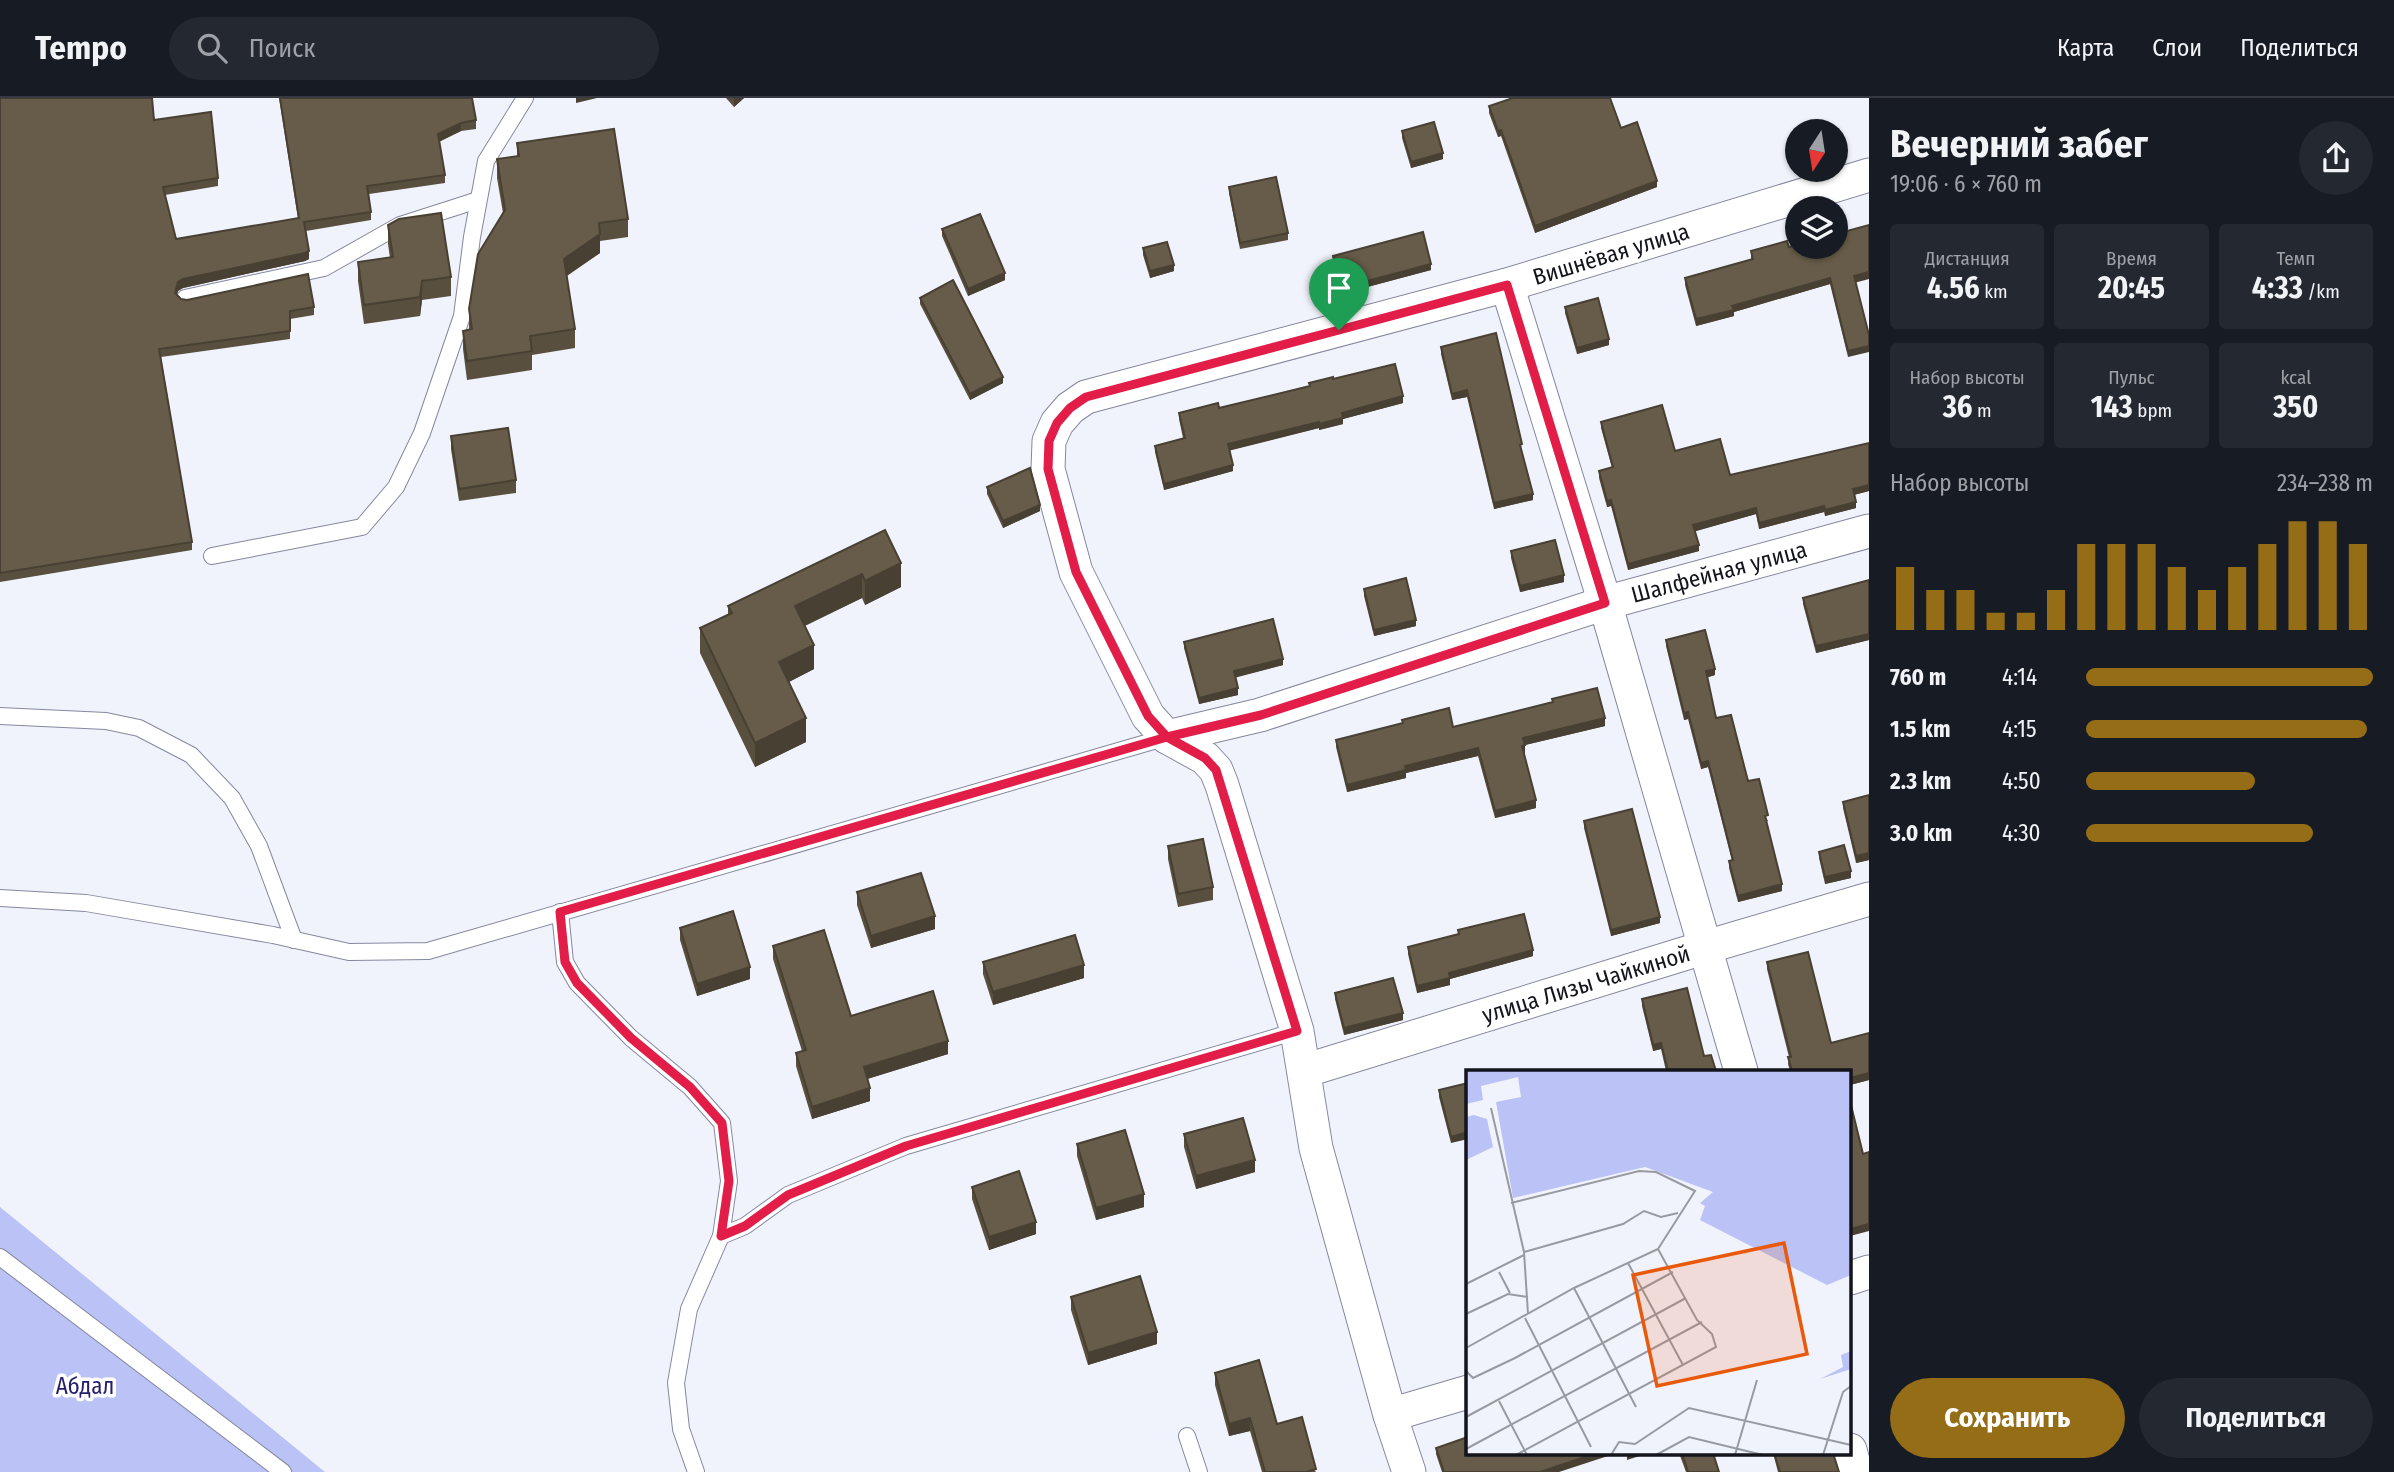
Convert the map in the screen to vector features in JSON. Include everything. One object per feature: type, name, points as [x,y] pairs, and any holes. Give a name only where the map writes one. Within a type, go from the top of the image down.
[{"type":"street","name":"Вишнёвая улица","points":[[1167,737],[1148,716],[1076,572],[1048,469],[1049,441],[1057,423],[1070,408],[1086,397],[1507,285],[1869,175]]},
{"type":"street","points":[[1507,285],[1605,603],[1741,1070]]},
{"type":"street","name":"Шалфейная улица","points":[[1167,737],[1261,715],[1605,603],[1869,531]]},
{"type":"street","points":[[1167,737],[1205,758],[1216,770],[1297,1031],[1316,1148],[1390,1415],[1409,1472]]},
{"type":"street","name":"улица Лизы Чайкиной","points":[[1304,1071],[1869,899]]},
{"type":"street","points":[[1852,1277],[1869,1272]]},
{"type":"street","points":[[1390,1415],[1466,1393]]},
{"type":"street","points":[[1851,1454],[1856,1472]]},
{"type":"lane","points":[[212,556],[362,527],[396,487],[422,433],[462,316],[486,161],[525,98]]},
{"type":"lane","points":[[185,298],[324,268],[400,225],[478,200]]},
{"type":"lane","points":[[0,716],[106,721],[139,728],[191,755],[232,798],[263,858],[294,940]]},
{"type":"lane","points":[[0,898],[86,902],[349,952],[428,951],[1167,737]]},
{"type":"lane","points":[[560,912],[565,962],[577,983],[631,1038],[690,1087],[722,1123],[729,1181],[721,1236],[689,1309],[676,1383],[681,1429],[695,1472]]},
{"type":"lane","points":[[721,1236],[745,1226],[788,1195],[906,1146],[1297,1031]]},
{"type":"lane","points":[[0,1257],[282,1472]]},
{"type":"lane","points":[[1187,1436],[1199,1472]]},
{"type":"green space","name":"Абдал","points":[[0,1207],[325,1472],[0,1472]]},
{"type":"building","points":[[0,98],[152,98],[154,120],[211,112],[218,178],[163,187],[176,239],[299,218],[280,98],[472,98],[476,120],[461,123],[438,134],[445,175],[367,186],[371,212],[304,222],[309,251],[305,253],[178,282],[175,293],[181,299],[187,300],[308,274],[314,307],[290,311],[290,331],[159,349],[192,542],[0,573]]},
{"type":"building","points":[[1513,98],[1610,98],[1621,128],[1637,122],[1657,181],[1535,226],[1501,130],[1498,131],[1489,106]]},
{"type":"building","points":[[1434,122],[1443,153],[1411,162],[1402,131]]},
{"type":"building","points":[[614,129],[628,219],[599,223],[600,234],[564,259],[575,329],[530,336],[532,351],[467,361],[463,331],[472,329],[469,309],[478,254],[505,210],[497,159],[519,156],[517,143]]},
{"type":"building","points":[[1276,177],[1288,233],[1240,243],[1229,187]]},
{"type":"building","points":[[441,213],[451,277],[422,281],[420,297],[364,305],[358,262],[393,257],[388,225],[399,219]]},
{"type":"building","points":[[980,214],[1005,273],[968,289],[942,229]]},
{"type":"building","points":[[1869,225],[1869,272],[1854,276],[1869,335],[1869,346],[1848,351],[1830,278],[1732,306],[1734,310],[1696,319],[1685,278],[1753,259],[1751,251],[1785,242],[1785,259],[1848,259],[1848,231]]},
{"type":"building","points":[[1423,232],[1431,264],[1341,288],[1333,256]]},
{"type":"building","points":[[1167,242],[1174,265],[1150,271],[1143,248]]},
{"type":"building","points":[[953,280],[1003,377],[970,394],[920,298]]},
{"type":"building","points":[[1598,298],[1609,339],[1577,348],[1565,307]]},
{"type":"building","points":[[1496,333],[1533,494],[1494,503],[1467,390],[1452,394],[1441,347]]},
{"type":"building","points":[[1395,364],[1403,396],[1342,413],[1343,418],[1228,444],[1233,465],[1164,484],[1155,446],[1185,438],[1179,413],[1218,403],[1219,408],[1310,386],[1309,383],[1333,377]]},
{"type":"building","points":[[1662,405],[1675,451],[1720,439],[1730,475],[1869,443],[1869,485],[1853,489],[1856,502],[1825,510],[1824,506],[1759,523],[1756,508],[1693,525],[1699,545],[1628,564],[1611,500],[1607,501],[1599,471],[1613,467],[1601,422]]},
{"type":"building","points":[[508,428],[516,480],[459,489],[451,436]]},
{"type":"building","points":[[1030,468],[1040,505],[1003,521],[987,487]]},
{"type":"building","points":[[885,530],[901,563],[865,581],[862,574],[795,606],[814,645],[779,662],[806,718],[755,743],[700,628],[732,613],[728,606]]},
{"type":"building","points":[[1555,540],[1564,575],[1520,586],[1511,551]]},
{"type":"building","points":[[1406,578],[1416,620],[1374,630],[1364,589]]},
{"type":"building","points":[[1869,580],[1869,634],[1816,646],[1803,598]]},
{"type":"building","points":[[1273,619],[1283,659],[1234,671],[1238,688],[1199,698],[1184,642]]},
{"type":"building","points":[[1705,630],[1715,669],[1706,671],[1716,718],[1731,715],[1748,781],[1759,779],[1782,884],[1738,896],[1729,861],[1733,860],[1708,761],[1701,763],[1688,712],[1684,713],[1666,640]]},
{"type":"building","points":[[1597,688],[1605,718],[1523,738],[1525,745],[1522,746],[1536,800],[1495,811],[1478,748],[1405,766],[1406,770],[1347,785],[1336,740],[1449,708],[1453,727]]},
{"type":"building","points":[[1869,795],[1869,853],[1856,856],[1843,802]]},
{"type":"building","points":[[1632,809],[1660,917],[1611,930],[1584,821]]},
{"type":"building","points":[[1203,839],[1213,887],[1178,894],[1168,846]]},
{"type":"building","points":[[1844,845],[1851,871],[1825,877],[1819,852]]},
{"type":"building","points":[[921,873],[935,916],[871,936],[857,892]]},
{"type":"building","points":[[733,911],[750,967],[697,984],[680,928]]},
{"type":"building","points":[[1524,914],[1533,950],[1449,973],[1450,978],[1417,986],[1408,947],[1459,934],[1458,930]]},
{"type":"building","points":[[824,930],[851,1016],[933,991],[948,1041],[864,1067],[870,1088],[812,1107],[796,1053],[806,1050],[773,946]]},
{"type":"building","points":[[1075,935],[1084,965],[993,992],[983,962]]},
{"type":"building","points":[[1808,952],[1831,1043],[1869,1033],[1869,1073],[1852,1077],[1852,1070],[1792,1070],[1788,1057],[1791,1057],[1767,962]]},
{"type":"building","points":[[1393,978],[1403,1013],[1344,1028],[1335,993]]},
{"type":"building","points":[[1687,988],[1704,1056],[1711,1055],[1716,1070],[1668,1070],[1661,1043],[1653,1045],[1642,999]]},
{"type":"building","points":[[1466,1083],[1466,1133],[1451,1137],[1439,1090]]},
{"type":"building","points":[[1852,1109],[1863,1154],[1869,1152],[1869,1224],[1852,1228]]},
{"type":"building","points":[[1243,1118],[1255,1160],[1196,1176],[1184,1134]]},
{"type":"building","points":[[1125,1130],[1144,1194],[1096,1208],[1077,1144]]},
{"type":"building","points":[[1019,1171],[1036,1222],[989,1237],[972,1187]]},
{"type":"building","points":[[1140,1276],[1157,1332],[1088,1353],[1071,1297]]},
{"type":"building","points":[[1259,1360],[1277,1424],[1302,1417],[1316,1469],[1306,1472],[1265,1472],[1250,1418],[1229,1424],[1215,1373]]},
{"type":"building","points":[[1466,1438],[1466,1454],[1594,1454],[1540,1472],[1444,1472],[1436,1448]]},
{"type":"building","points":[[1682,1454],[1713,1454],[1719,1472],[1688,1472]]},
{"type":"building","points":[[1774,1454],[1833,1454],[1839,1472],[1780,1472]]},
{"type":"route","points":[[1339,330],[1086,397],[1070,408],[1057,423],[1049,441],[1048,469],[1076,572],[1133,689],[1148,716],[1167,737],[1205,758],[1216,770],[1297,1031],[906,1146],[788,1195],[745,1226],[721,1236],[729,1181],[722,1123],[690,1087],[631,1038],[577,983],[565,962],[560,912],[1167,737],[1261,715],[1605,603],[1507,285],[1339,330]]}]
